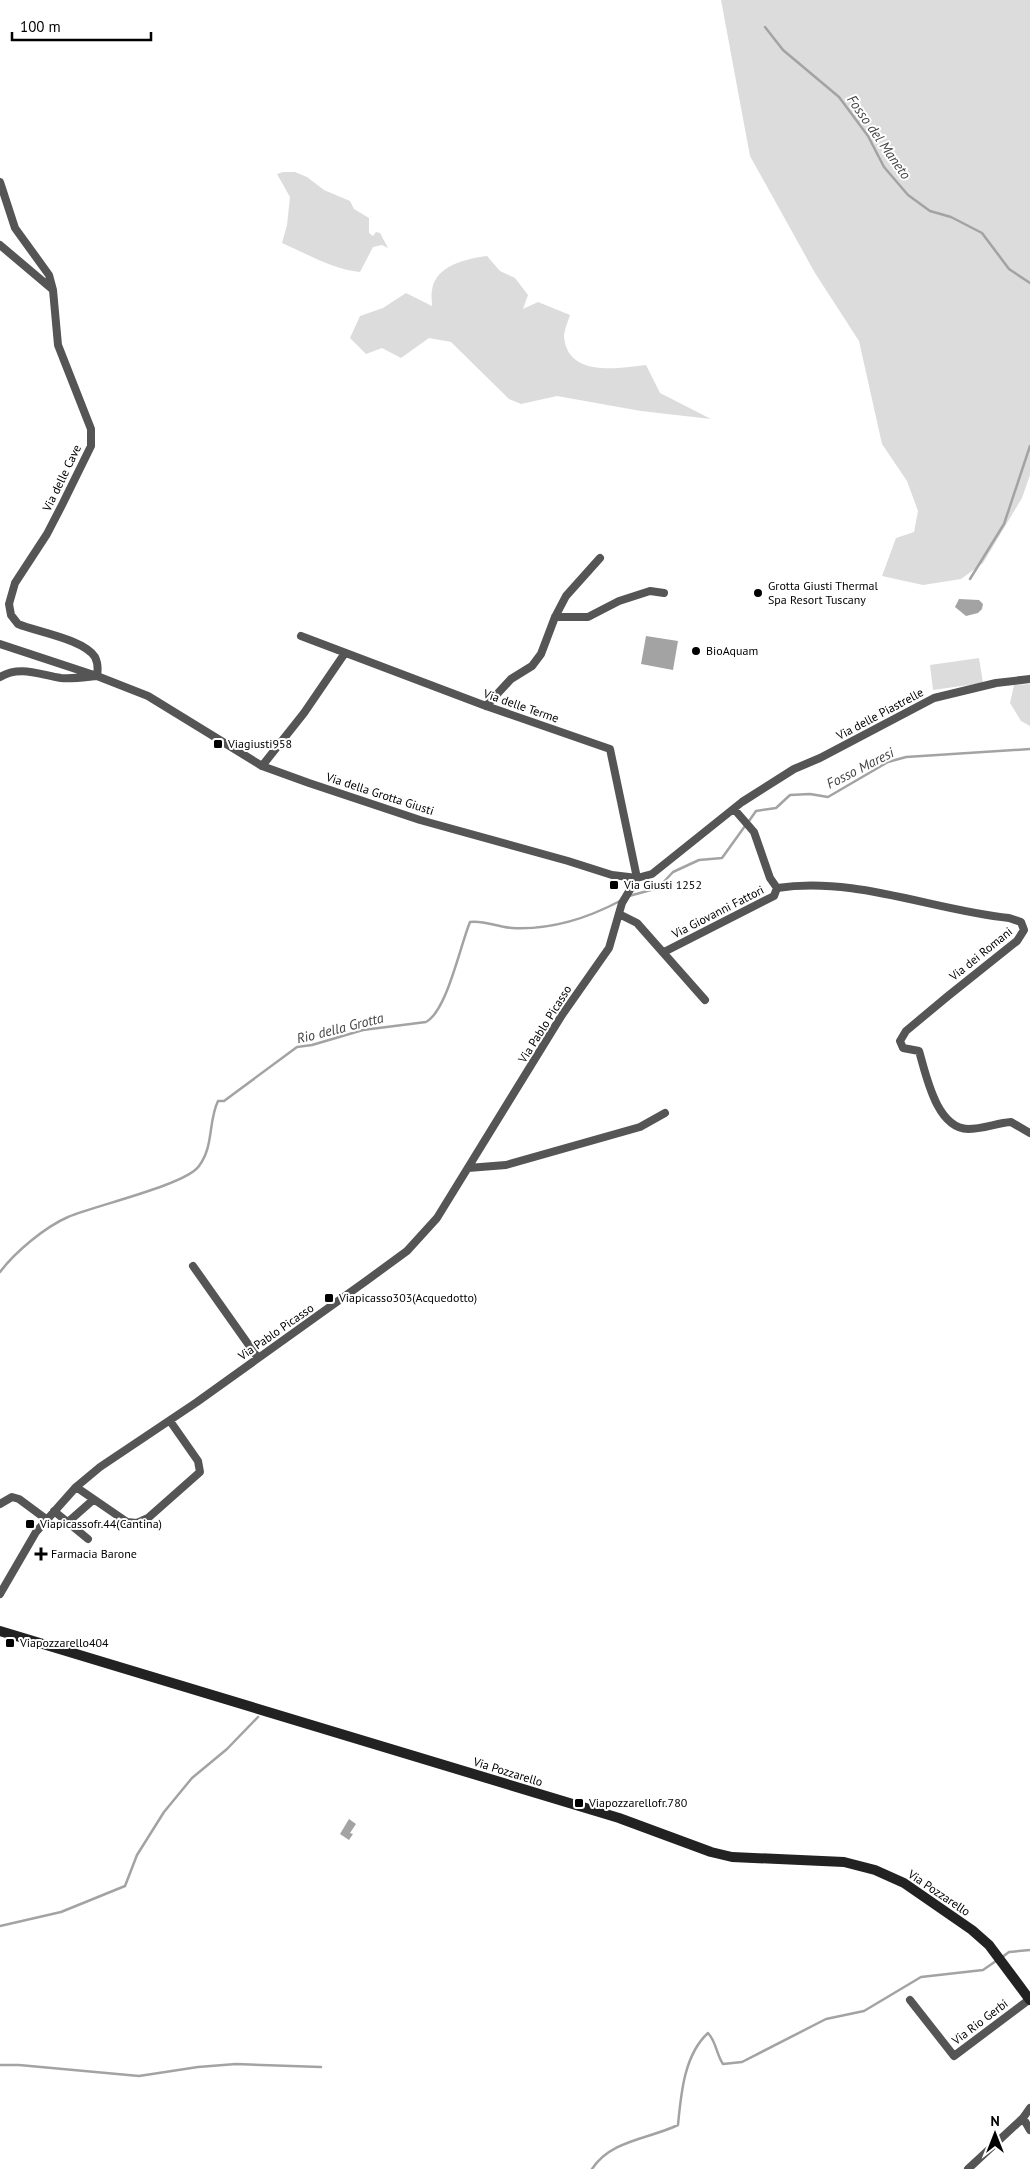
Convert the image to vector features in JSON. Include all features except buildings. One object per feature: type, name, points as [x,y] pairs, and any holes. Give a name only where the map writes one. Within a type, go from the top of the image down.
[{"type":"street","name":"Via delle Cave","points":[[0,182],[15,228],[48,275],[53,290],[58,345],[91,429],[90,446],[47,534],[15,583],[9,604],[11,615],[18,624],[76,644],[91,653],[97,663],[97,676]]},
{"type":"street","points":[[0,245],[53,290]]},
{"type":"street","points":[[486,706],[511,678],[532,666],[542,654],[555,617],[566,596],[600,558]]},
{"type":"street","points":[[555,617],[588,617],[619,601],[650,591],[664,593]]},
{"type":"street","name":"Via delle Terme","points":[[301,636],[486,706],[610,749],[637,878]]},
{"type":"street","name":"Via della Grotta Giusti","points":[[0,644],[97,676],[163,704],[262,766],[420,820],[570,862],[612,876],[637,878],[652,874],[750,796]]},
{"type":"street","points":[[262,766],[304,713],[345,654]]},
{"type":"street","points":[[0,677],[6,673],[22,670],[63,678],[97,676]]},
{"type":"street","name":"Via delle Piastrelle","points":[[750,796],[794,769],[820,758],[934,698],[996,683],[1030,679]]},
{"type":"street","points":[[734,808],[754,832],[770,878],[777,888]]},
{"type":"street","name":"Via Pablo Picasso","points":[[0,1594],[25,1548],[46,1519],[76,1487],[100,1467],[170,1421],[407,1251],[438,1218],[562,1015],[609,948],[622,903],[637,878]]},
{"type":"street","name":"Via dei Romani","points":[[777,888],[793,886],[861,890],[1021,922],[1024,930],[1017,942],[906,1031],[900,1041],[903,1048],[919,1050],[925,1073],[940,1112],[961,1128],[983,1128],[1011,1122],[1030,1133]]},
{"type":"street","name":"Via Giovanni Fattori","points":[[664,952],[774,896],[777,888]]},
{"type":"street","name":"Via Giovanni Fattori","points":[[619,914],[637,923],[705,1000]]},
{"type":"street","points":[[468,1168],[506,1165],[640,1127],[665,1113]]},
{"type":"street","points":[[193,1266],[258,1358]]},
{"type":"street","points":[[76,1487],[121,1519],[137,1523],[148,1518],[198,1476],[201,1469],[198,1461],[170,1421]]},
{"type":"street","points":[[0,1504],[12,1497],[19,1499],[46,1519]]},
{"type":"street","points":[[68,1522],[93,1500]]},
{"type":"street","points":[[54,1511],[88,1539]]},
{"type":"street","name":"Via Pozzarello","points":[[0,1631],[619,1818],[711,1852],[732,1857],[844,1862],[875,1870],[904,1883],[972,1930],[993,1950],[1030,2000]]},
{"type":"street","name":"Via Rio Gerbi","points":[[910,2000],[954,2056],[1030,2000]]},
{"type":"street","points":[[968,2169],[1023,2118],[1030,2108]]},
{"type":"street","points":[[1023,2118],[1030,2130]]},
{"type":"shaded area","points":[[721,0],[1030,0],[1030,475],[1022,498],[983,563],[961,579],[923,585],[882,576],[896,538],[914,532],[918,511],[907,481],[882,444],[859,341],[815,273],[750,156]]},
{"type":"shaded area","points":[[295,172],[307,177],[324,190],[350,201],[354,209],[369,218],[369,233],[373,236],[376,232],[380,233],[388,248],[382,245],[373,247],[360,272],[339,268],[282,243],[287,225],[290,197],[277,174]]},
{"type":"shaded area","points":[[487,256],[500,271],[515,278],[528,295],[523,309],[538,302],[570,315],[564,337],[568,350],[575,359],[585,365],[596,368],[622,368],[646,365],[660,393],[711,419],[641,411],[557,396],[521,404],[509,399],[451,342],[429,338],[401,358],[382,348],[366,354],[350,338],[360,316],[383,308],[406,293],[432,306],[432,290],[439,275],[461,261]]},
{"type":"shaded area","points":[[959,599],[979,600],[983,604],[982,609],[978,613],[966,616],[955,607]]},
{"type":"shaded area","points":[[646,636],[678,641],[673,670],[641,664]]},
{"type":"shaded area","points":[[979,658],[983,683],[933,690],[930,665]]},
{"type":"shaded area","points":[[1030,684],[1030,726],[1021,721],[1010,703],[1014,685]]},
{"type":"shaded area","points":[[349,1819],[356,1824],[350,1833],[353,1834],[349,1840],[340,1834]]},
{"type":"waterway","name":"Fosso del Maneto","points":[[765,27],[783,50],[839,97],[868,136],[884,167],[908,195],[930,211],[951,217],[982,233],[1009,269],[1030,283]]},
{"type":"waterway","name":"Fosso del Maneto","points":[[970,579],[1004,524],[1030,446]]},
{"type":"waterway","name":"Fosso Maresi","points":[[749,821],[756,811],[776,808],[790,795],[810,794],[828,797],[888,762],[906,757],[1030,749]]},
{"type":"waterway","name":"Fosso Maresi","points":[[629,896],[658,888],[673,872],[699,860],[722,858],[745,826]]},
{"type":"waterway","name":"Rio della Grotta","points":[[0,1272],[31,1241],[59,1221],[80,1212],[158,1188],[191,1173],[204,1158],[218,1101],[224,1101],[297,1047],[312,1045],[363,1030],[426,1022],[434,1016],[447,992],[470,922],[512,928],[540,927],[581,918],[620,901]]},
{"type":"waterway","points":[[0,1926],[61,1912],[125,1886],[137,1855],[164,1812],[192,1778],[227,1749],[258,1717]]},
{"type":"waterway","points":[[1001,1958],[1009,1952],[1030,1950]]},
{"type":"waterway","points":[[592,2169],[600,2159],[620,2146],[678,2125],[685,2076],[694,2052],[708,2033],[723,2064],[742,2062],[826,2019],[864,2011],[921,1977],[983,1970],[996,1961]]},
{"type":"waterway","points":[[0,2065],[139,2076],[198,2067],[236,2064],[321,2067]]},
{"type":"place","name":"Grotta Giusti Thermal Spa Resort Tuscany","points":[[758,593]]},
{"type":"place","name":"BioAquam","points":[[696,651]]},
{"type":"place","name":"Viagiusti958","points":[[218,744]]},
{"type":"place","name":"Via Giusti 1252","points":[[614,885]]},
{"type":"place","name":"Viapicasso303(Acquedotto)","points":[[329,1298]]},
{"type":"place","name":"Viapicassofr.44(Cantina)","points":[[30,1524]]},
{"type":"place","name":"Farmacia Barone","points":[[41,1554]]},
{"type":"place","name":"Viapozzarello404","points":[[10,1643]]},
{"type":"place","name":"Viapozzarellofr.780","points":[[579,1803]]}]
